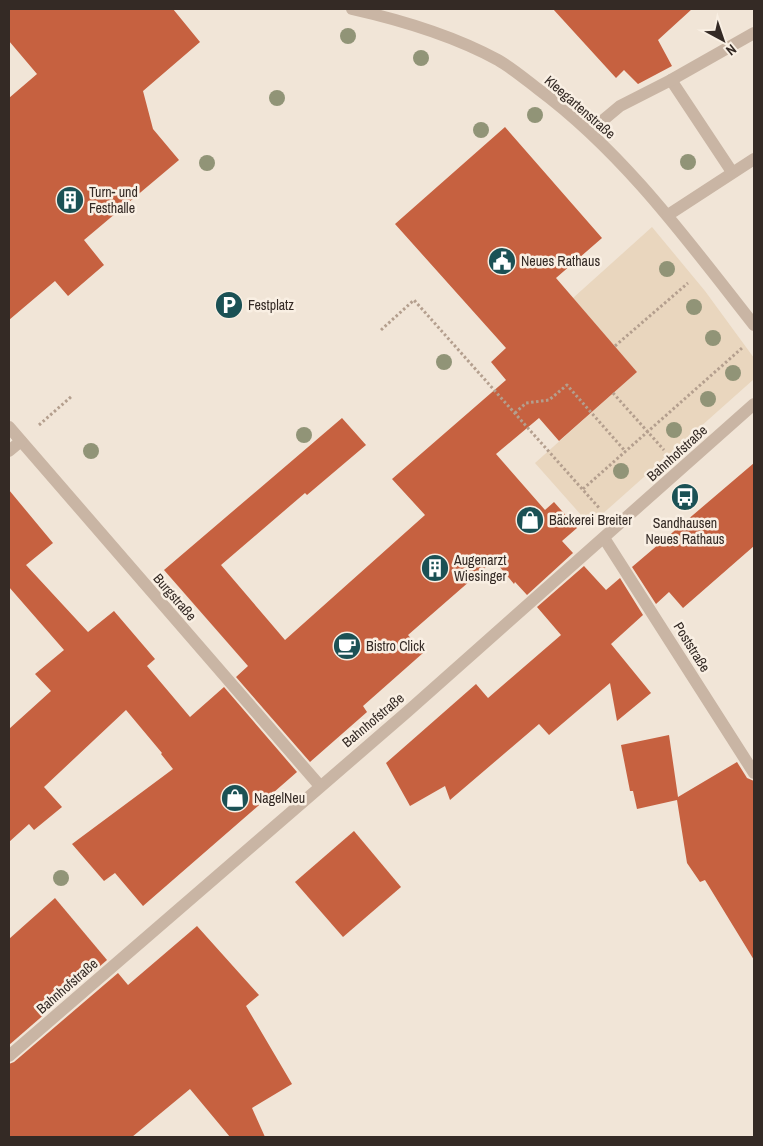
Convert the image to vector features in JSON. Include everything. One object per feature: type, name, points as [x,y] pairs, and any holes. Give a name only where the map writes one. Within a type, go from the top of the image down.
[{"type":"street","name":"Kleegartenstraße","points":[[352,9],[388,17],[435,33],[500,61],[557,103],[590,131],[668,215],[754,325]]},
{"type":"street","points":[[590,131],[620,106],[671,80],[754,33]]},
{"type":"street","points":[[671,80],[732,172]]},
{"type":"street","points":[[668,215],[754,159]]},
{"type":"street","name":"Bahnhofstraße","points":[[9,1056],[414,705],[754,404]]},
{"type":"street","name":"Burgstraße","points":[[9,427],[320,786]]},
{"type":"street","points":[[9,451],[21,441]]},
{"type":"street","name":"Poststraße","points":[[604,538],[754,773]]},
{"type":"path","points":[[614,346],[707,266]]},
{"type":"path","points":[[382,330],[414,300],[617,527]]},
{"type":"path","points":[[582,489],[745,345]]},
{"type":"path","points":[[515,413],[526,403],[549,400],[567,385],[626,451]]},
{"type":"path","points":[[613,393],[682,469]]},
{"type":"path","points":[[21,441],[72,396]]},
{"type":"shaded area","points":[[652,227],[705,291],[754,358],[754,379],[590,525],[535,463],[637,372],[573,298]]},
{"type":"building","name":"Turn- und Festhalle","points":[[9,9],[173,9],[200,42],[143,91],[153,129],[179,160],[84,240],[104,265],[68,296],[55,281],[9,320],[9,98],[37,74],[9,41]]},
{"type":"building","points":[[553,9],[692,9],[658,40],[672,66],[638,84],[624,70],[616,78]]},
{"type":"building","points":[[505,127],[602,238],[556,278],[637,372],[559,441],[539,418],[496,454],[545,510],[554,502],[577,528],[562,541],[573,553],[527,595],[515,582],[514,584],[494,560],[408,635],[423,653],[363,706],[367,712],[310,762],[236,677],[248,666],[164,570],[342,418],[366,445],[307,495],[305,493],[221,565],[285,640],[425,515],[392,479],[506,380],[491,362],[506,348],[395,224]]},
{"type":"building","points":[[754,463],[754,546],[683,608],[669,592],[656,604],[632,567]]},
{"type":"building","points":[[9,490],[53,543],[26,565],[88,632],[114,611],[155,659],[147,666],[190,717],[224,687],[297,772],[143,906],[115,873],[104,881],[72,844],[173,769],[126,710],[44,787],[62,807],[34,830],[29,824],[9,842],[9,729],[51,691],[35,674],[64,650],[9,587]]},
{"type":"building","points":[[584,566],[606,590],[620,578],[643,615],[611,644],[651,693],[617,721],[610,683],[549,735],[539,724],[450,800],[445,786],[410,806],[386,763],[476,684],[488,698],[561,635],[537,607]]},
{"type":"building","points":[[669,735],[678,797],[737,762],[747,778],[754,781],[754,960],[705,880],[700,882],[687,863],[677,800],[637,809],[633,791],[630,791],[621,745]]},
{"type":"building","points":[[354,831],[401,887],[343,937],[295,882]]},
{"type":"building","points":[[55,898],[107,960],[9,1045],[9,939]]},
{"type":"building","points":[[197,926],[259,995],[246,1006],[292,1084],[252,1108],[265,1137],[230,1137],[190,1089],[132,1137],[9,1137],[9,1064],[14,1062],[118,973],[128,985]]},
{"type":"place","name":"Turn- und Festhalle","points":[[70,200]]},
{"type":"place","name":"Neues Rathaus","points":[[502,261]]},
{"type":"place","name":"Festplatz","points":[[229,305]]},
{"type":"place","name":"Sandhausen Neues Rathaus","points":[[685,497]]},
{"type":"place","name":"Bäckerei Breiter","points":[[530,520]]},
{"type":"place","name":"Augenarzt Wiesinger","points":[[435,568]]},
{"type":"place","name":"Bistro Click","points":[[347,646]]},
{"type":"place","name":"NagelNeu","points":[[235,798]]}]
